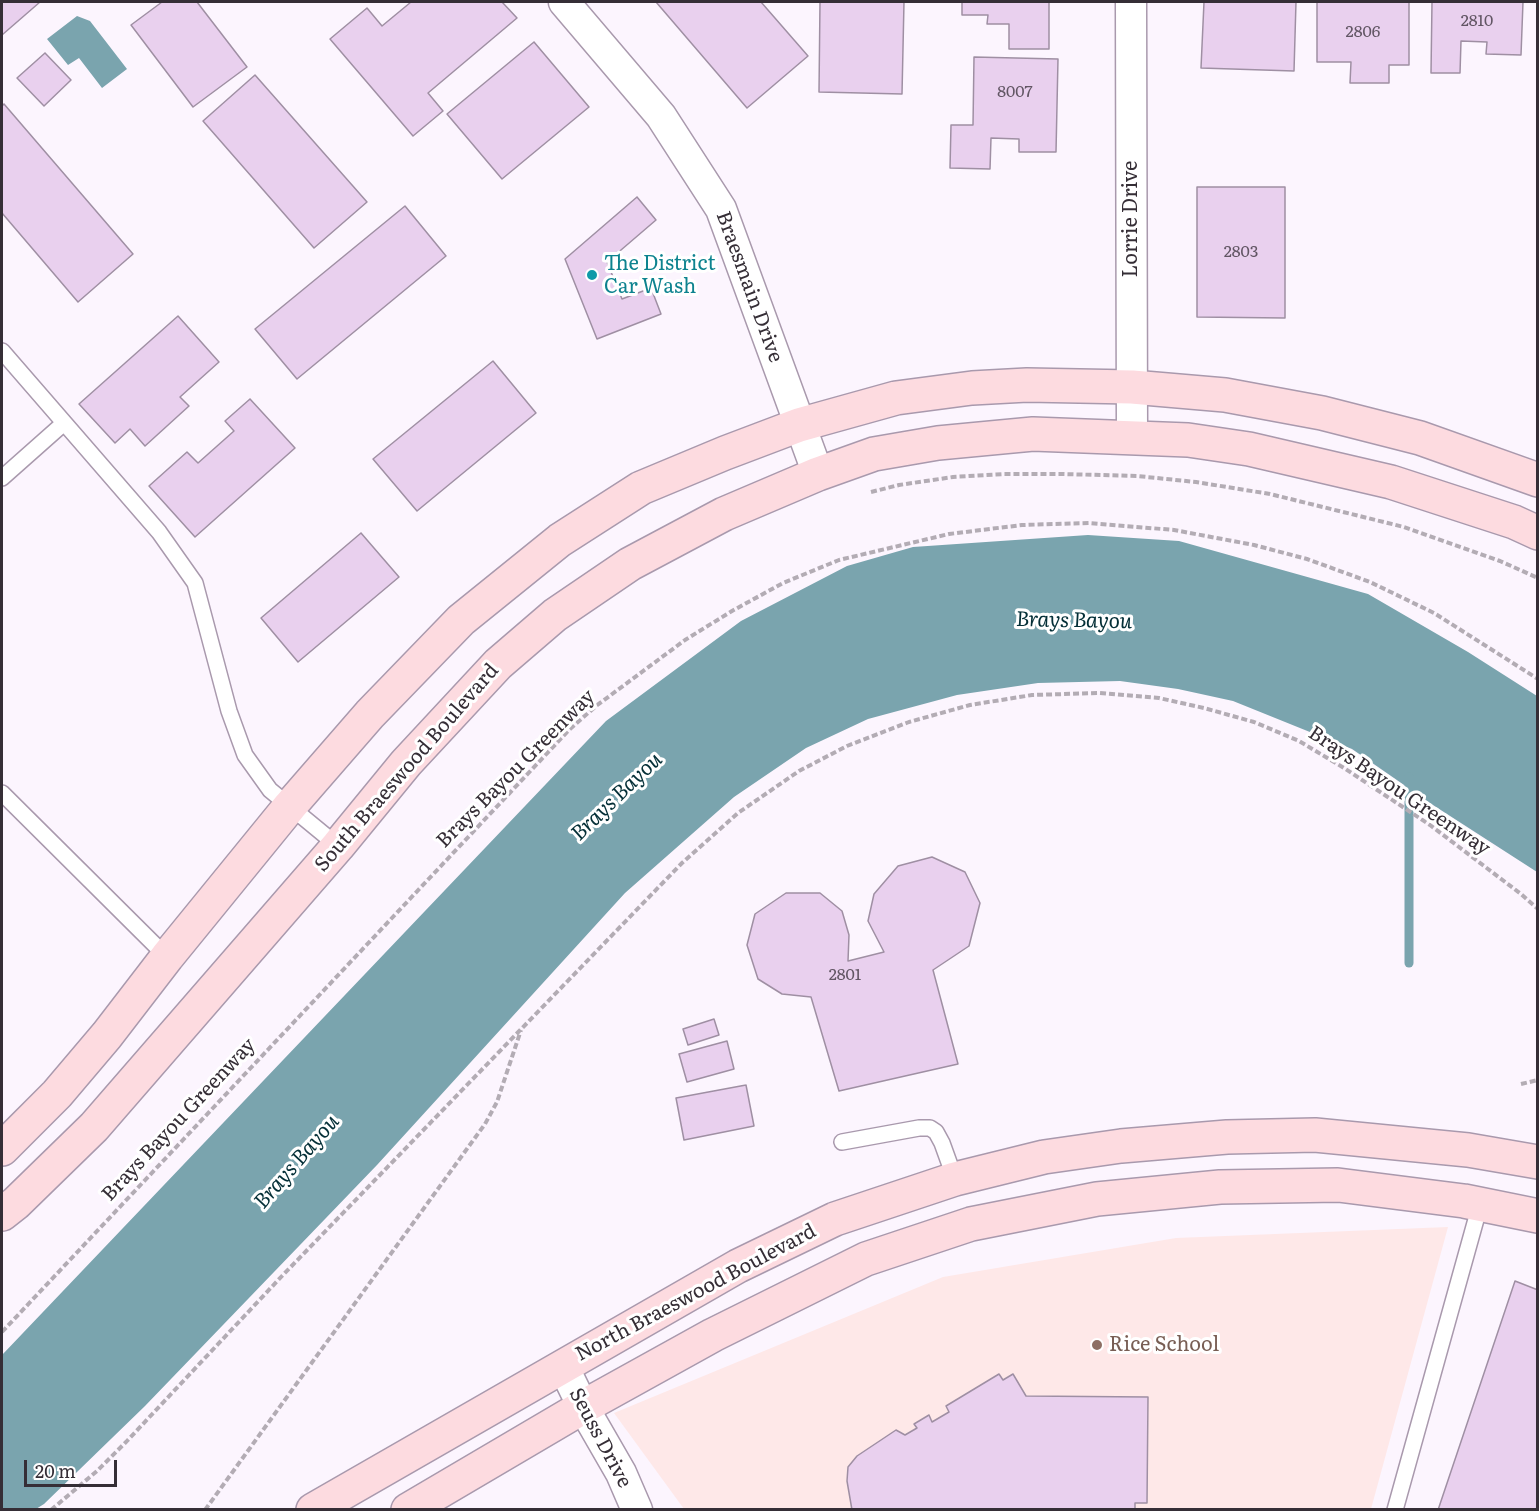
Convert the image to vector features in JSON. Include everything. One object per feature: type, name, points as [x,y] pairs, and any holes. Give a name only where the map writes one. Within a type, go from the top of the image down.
[{"type":"main road","points":[[2,1149],[57,1094],[107,1035],[167,957],[290,806],[370,714],[461,620],[560,540],[641,488],[800,425],[896,398],[972,388],[1027,385],[1132,387],[1225,395],[1322,413],[1420,438],[1538,480]]},
{"type":"main road","name":"South Braeswood Boulevard","points":[[2,1214],[94,1127],[338,846],[406,763],[498,664],[555,615],[630,564],[713,519],[818,474],[874,454],[938,442],[1034,434],[1188,440],[1260,451],[1391,482],[1514,522],[1538,533]]},
{"type":"main road","name":"North Braeswood Boulevard","points":[[313,1509],[738,1266],[835,1219],[955,1179],[1044,1157],[1121,1146],[1227,1137],[1315,1135],[1427,1145],[1538,1162]]},
{"type":"main road","points":[[955,1179],[972,1224]]},
{"type":"main road","points":[[408,1509],[583,1407],[713,1335],[866,1259],[972,1224],[1097,1199],[1220,1187],[1338,1185],[1480,1204],[1538,1216]]},
{"type":"street","name":"Braesmain Drive","points":[[564,2],[661,116],[721,209],[818,474]]},
{"type":"street","name":"Lorrie Drive","points":[[1131,2],[1132,437]]},
{"type":"street","name":"Seuss Drive","points":[[563,1366],[583,1407],[621,1473],[637,1509]]},
{"type":"lane","points":[[2,351],[159,532],[195,583],[229,711],[245,755],[270,790],[338,846]]},
{"type":"lane","points":[[2,478],[64,423]]},
{"type":"lane","points":[[2,793],[167,957]]},
{"type":"lane","points":[[842,1142],[930,1128],[936,1132],[942,1143],[955,1179]]},
{"type":"lane","points":[[1395,1509],[1480,1204]]},
{"type":"path","points":[[867,493],[899,485],[953,477],[1004,474],[1137,476],[1196,482],[1270,494],[1404,527],[1500,561],[1538,578]]},
{"type":"path","name":"Brays Bayou Greenway","points":[[2,1332],[569,730],[596,706],[685,640],[783,583],[839,561],[949,534],[1022,525],[1089,523],[1174,530],[1254,544],[1307,559],[1370,582],[1434,613],[1538,679]]},
{"type":"path","name":"Brays Bayou Greenway","points":[[51,1509],[97,1471],[126,1442],[282,1276],[682,862],[738,813],[799,771],[848,746],[909,722],[970,705],[1032,695],[1099,693],[1159,698],[1204,708],[1254,722],[1299,741],[1344,768],[1430,825],[1538,909]]},
{"type":"path","name":"Brays Bayou Greenway","points":[[205,1509],[485,1124],[497,1102],[522,1027]]},
{"type":"path","points":[[1521,1084],[1538,1080]]},
{"type":"shaded area","name":"Rice School","points":[[1448,1227],[1371,1509],[684,1509],[614,1413],[943,1277],[1176,1238]]},
{"type":"water","points":[[77,16],[90,21],[127,69],[102,88],[79,58],[68,65],[47,39]]},
{"type":"water","name":"Brays Bayou","points":[[1088,535],[1179,541],[1368,594],[1468,652],[1537,696],[1537,872],[1352,749],[1233,701],[1178,689],[1120,681],[1038,683],[957,695],[868,719],[806,748],[734,797],[625,893],[377,1165],[145,1406],[44,1504],[36,1509],[2,1509],[2,1355],[606,721],[741,621],[847,566],[913,547]]},
{"type":"building","points":[[2,2],[40,2],[2,35]]},
{"type":"building","points":[[162,2],[197,2],[247,67],[193,107],[131,25]]},
{"type":"building","points":[[411,2],[502,2],[517,18],[428,93],[443,111],[413,136],[330,39],[367,8],[382,26]]},
{"type":"building","points":[[656,2],[761,2],[808,56],[747,108]]},
{"type":"building","points":[[820,2],[904,2],[902,94],[819,92]]},
{"type":"building","points":[[962,2],[1049,2],[1049,49],[1009,49],[1009,24],[987,24],[988,15],[962,15]]},
{"type":"building","points":[[1204,2],[1296,2],[1294,71],[1201,68]]},
{"type":"building","points":[[1317,2],[1409,2],[1409,65],[1389,65],[1389,83],[1350,83],[1351,62],[1317,62]]},
{"type":"building","points":[[1432,2],[1523,2],[1521,55],[1486,54],[1487,42],[1461,41],[1460,73],[1431,73]]},
{"type":"building","points":[[534,42],[589,107],[502,179],[447,114]]},
{"type":"building","points":[[45,53],[71,80],[44,106],[17,78]]},
{"type":"building","points":[[974,57],[1058,59],[1056,152],[1019,152],[1019,139],[991,138],[990,169],[950,168],[951,125],[973,125]]},
{"type":"building","points":[[255,75],[367,202],[314,248],[203,121]]},
{"type":"building","points":[[4,104],[133,254],[78,302],[2,213],[2,106]]},
{"type":"building","points":[[1197,187],[1285,187],[1285,318],[1197,317]]},
{"type":"building","name":"The District Car Wash","points":[[637,197],[656,220],[607,262],[622,299],[651,288],[661,314],[597,339],[565,259]]},
{"type":"building","points":[[405,206],[446,256],[297,379],[255,329]]},
{"type":"building","points":[[178,316],[219,362],[180,397],[189,406],[145,446],[130,429],[115,443],[79,404]]},
{"type":"building","points":[[493,361],[536,413],[417,511],[373,459]]},
{"type":"building","points":[[250,399],[295,448],[195,537],[149,486],[187,452],[198,463],[234,431],[225,421]]},
{"type":"building","points":[[361,533],[399,577],[298,662],[261,618]]},
{"type":"building","points":[[932,857],[965,872],[980,903],[969,946],[933,970],[958,1064],[839,1091],[811,997],[782,994],[758,979],[747,945],[755,914],[786,893],[820,893],[842,911],[849,935],[848,961],[884,952],[868,921],[874,894],[898,866]]},
{"type":"building","points":[[714,1019],[719,1035],[688,1045],[683,1029]]},
{"type":"building","points":[[727,1041],[734,1069],[687,1082],[679,1054]]},
{"type":"building","points":[[746,1085],[754,1126],[684,1140],[676,1098]]},
{"type":"building","points":[[1515,1281],[1538,1290],[1538,1510],[1438,1510]]},
{"type":"building","points":[[999,1374],[1003,1380],[1013,1374],[1026,1396],[1148,1397],[1147,1503],[1135,1503],[1135,1510],[852,1510],[847,1481],[848,1467],[857,1456],[896,1430],[905,1435],[917,1428],[914,1424],[929,1415],[932,1422],[949,1412],[946,1406]]},
{"type":"waterway","points":[[1409,777],[1409,963]]},
{"type":"place","name":"The District Car Wash","points":[[592,275]]},
{"type":"place","name":"Rice School","points":[[1097,1345]]}]
